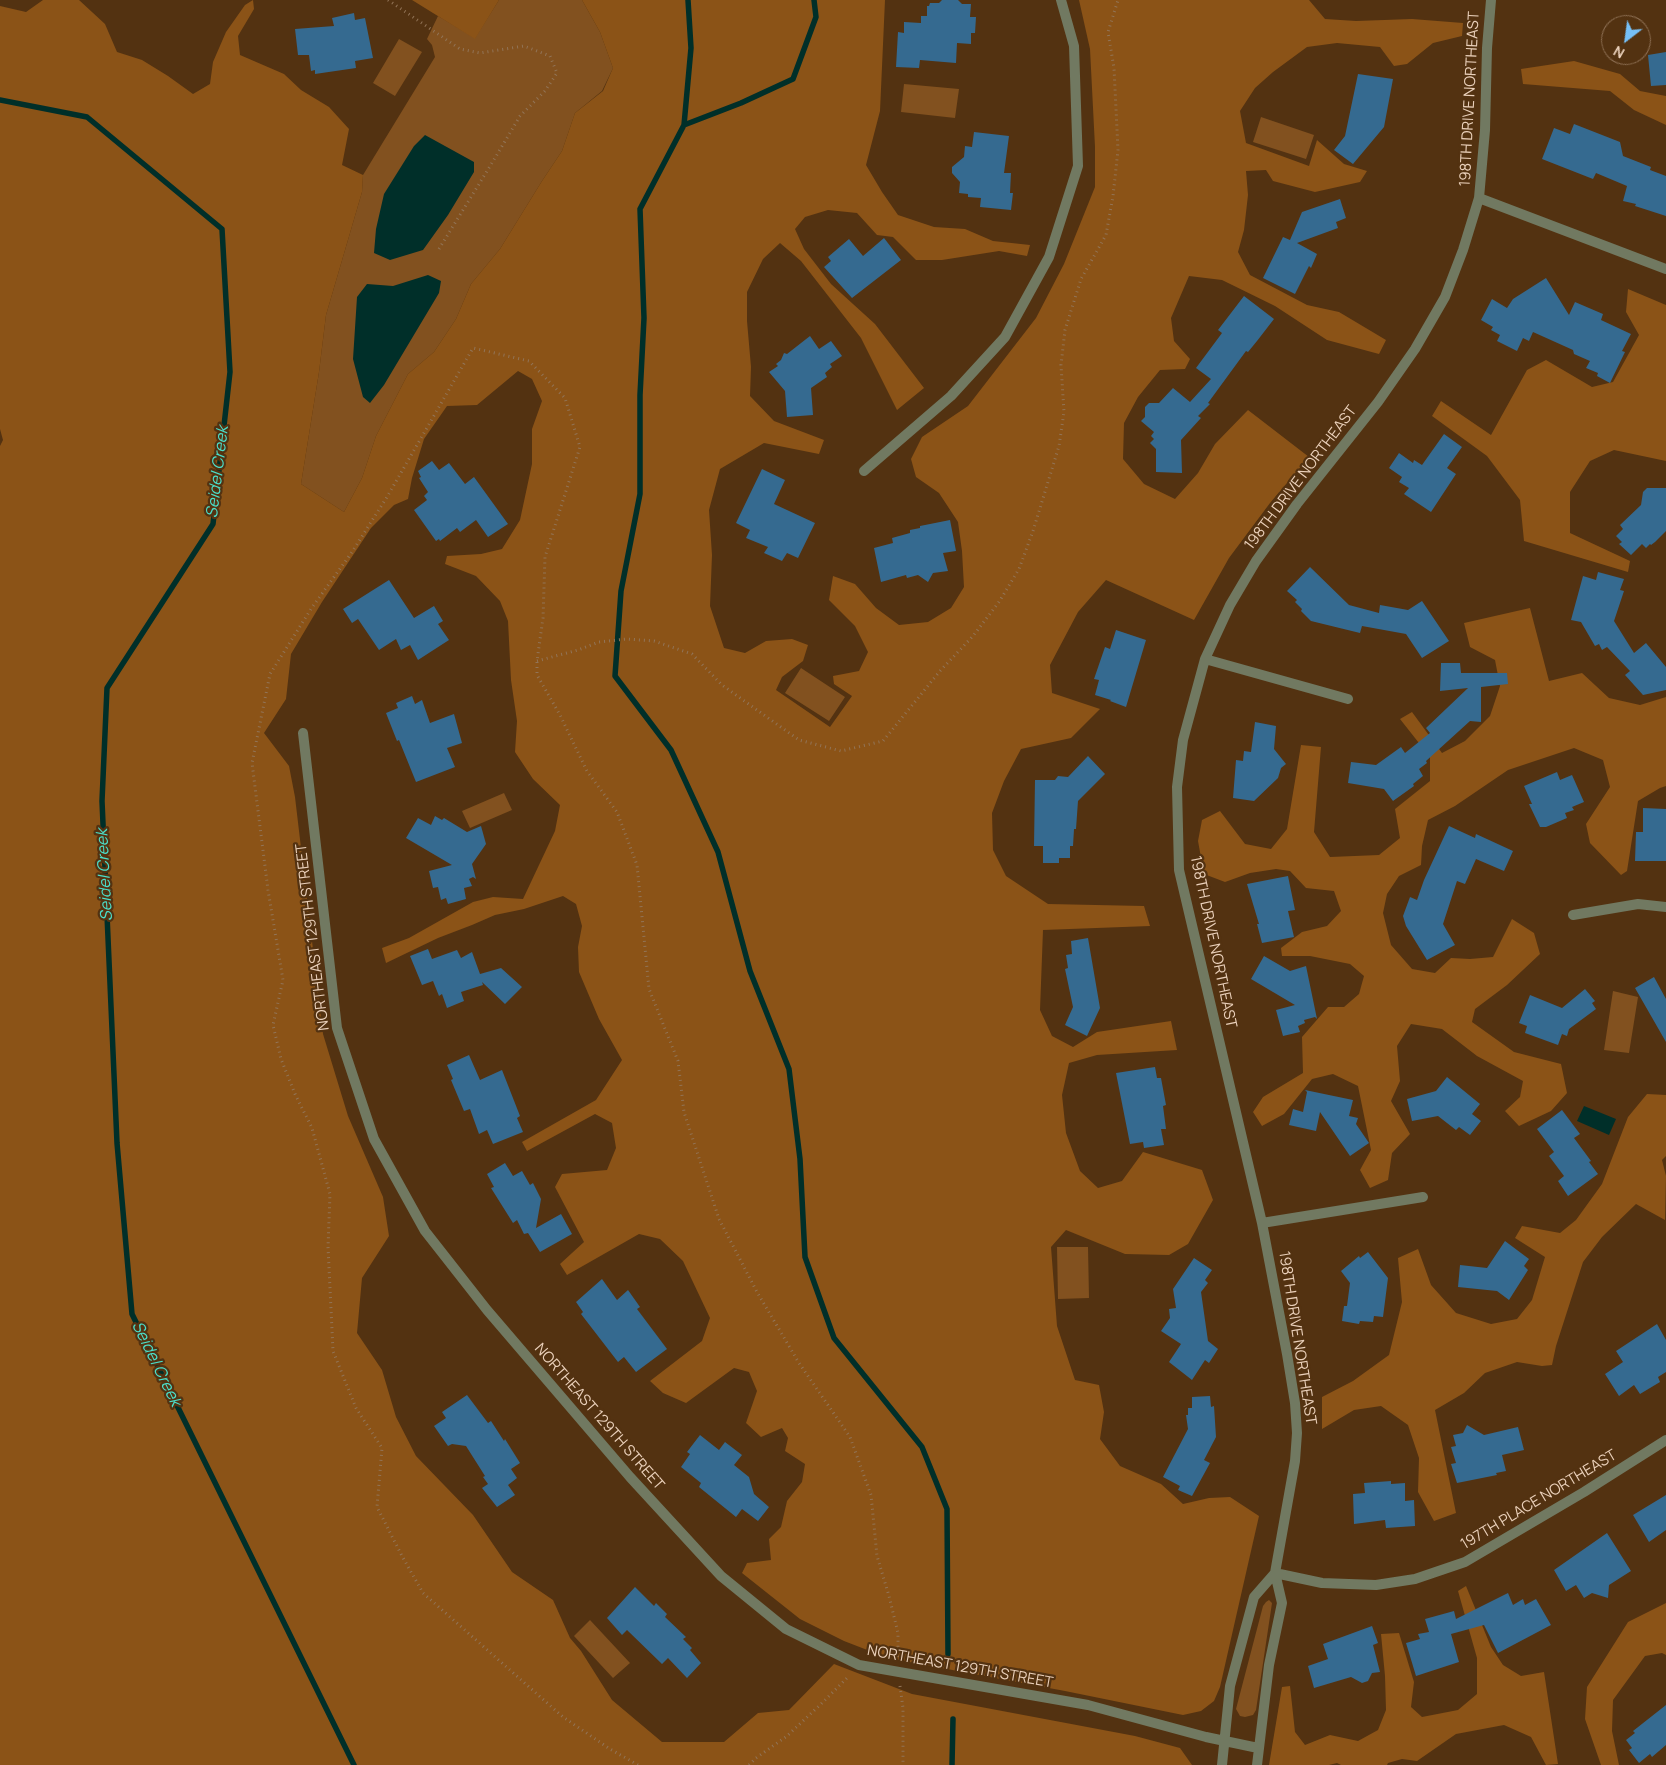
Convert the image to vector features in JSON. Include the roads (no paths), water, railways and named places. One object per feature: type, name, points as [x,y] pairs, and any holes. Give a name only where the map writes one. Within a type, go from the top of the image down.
[{"type":"street","points":[[864,471],[951,396],[1005,337],[1049,257],[1078,166],[1074,46],[1061,0]]},
{"type":"street","name":"198TH DRIVE NORTHEAST","points":[[1256,1765],[1269,1665],[1282,1603],[1275,1573],[1295,1461],[1297,1433],[1295,1403],[1262,1223],[1179,870],[1177,787],[1183,740],[1205,659],[1230,605],[1256,562],[1296,504],[1378,402],[1415,349],[1445,297],[1463,250],[1479,198],[1485,130],[1487,48],[1491,0]]},
{"type":"street","points":[[1479,198],[1666,269]]},
{"type":"street","points":[[1205,659],[1348,699]]},
{"type":"street","name":"NORTHEAST 129TH STREET","points":[[303,733],[337,1028],[374,1139],[425,1231],[487,1310],[630,1477],[721,1576],[786,1628],[859,1665],[1088,1705],[1258,1748]]},
{"type":"street","points":[[1573,914],[1638,904],[1666,907]]},
{"type":"street","points":[[1262,1223],[1423,1197]]},
{"type":"street","name":"197TH PLACE NORTHEAST","points":[[1275,1573],[1322,1583],[1376,1585],[1415,1579],[1465,1562],[1584,1492],[1666,1440]]},
{"type":"street","points":[[1222,1765],[1230,1686],[1254,1597],[1275,1573]]},
{"type":"water","points":[[425,135],[474,162],[474,172],[448,215],[423,250],[390,260],[374,253],[376,229],[384,194],[414,146]]},
{"type":"water","points":[[428,275],[441,281],[439,293],[384,385],[370,403],[363,397],[353,359],[357,297],[367,284],[393,286]]},
{"type":"water","points":[[1584,1106],[1616,1119],[1609,1135],[1577,1121]]},
{"type":"waterway","points":[[684,125],[691,48],[688,0]]},
{"type":"waterway","points":[[814,0],[816,17],[793,79],[741,103],[684,125],[640,209],[644,318],[640,395],[640,494],[621,591],[615,676],[671,750],[718,852],[750,971],[789,1069],[800,1159],[805,1257],[834,1338],[922,1447],[947,1509],[948,1654]]},
{"type":"waterway","name":"Seidel Creek","points":[[0,100],[87,117],[222,229],[230,372],[213,524],[107,688],[102,801],[117,1143],[132,1314],[354,1765]]},
{"type":"waterway","points":[[952,1765],[953,1719]]}]
